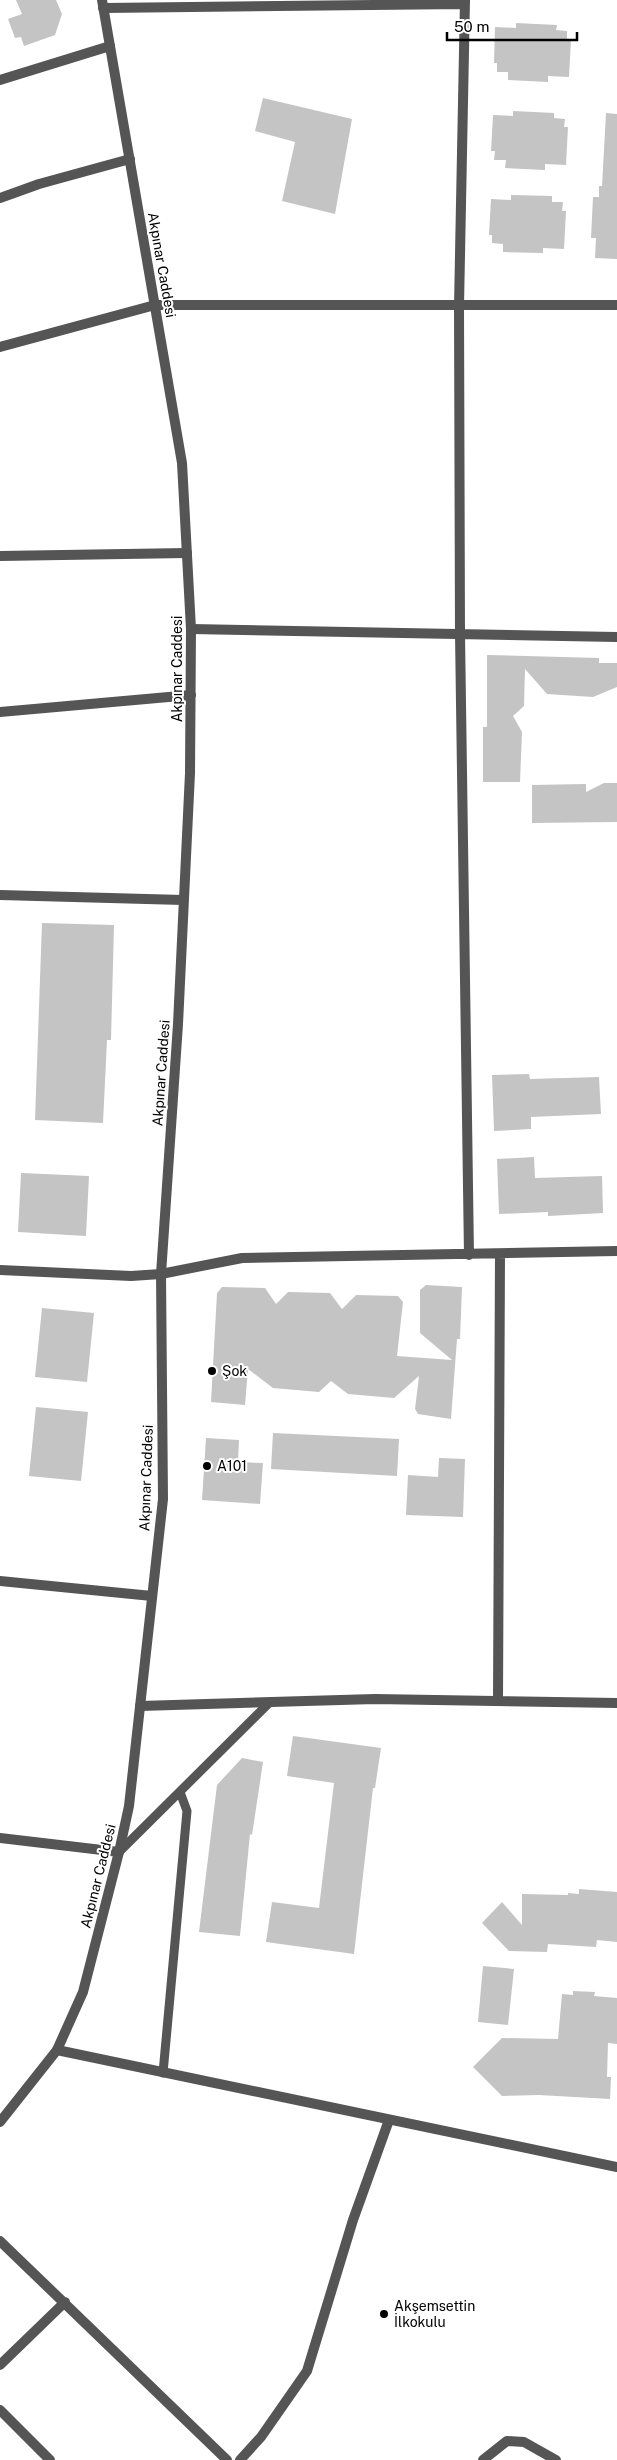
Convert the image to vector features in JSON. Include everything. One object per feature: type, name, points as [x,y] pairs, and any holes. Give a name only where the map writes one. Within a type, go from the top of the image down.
[{"type":"street","points":[[103,4],[464,2],[459,306],[460,634],[468,1254]]},
{"type":"street","name":"Akpınar Caddesi","points":[[0,2122],[56,2050],[83,1992],[129,1806],[162,1499],[161,1274],[183,900],[191,695],[191,629],[182,463],[103,4]]},
{"type":"street","points":[[0,80],[110,46]]},
{"type":"street","points":[[0,198],[39,184],[130,159]]},
{"type":"street","points":[[0,346],[155,305],[617,305]]},
{"type":"street","points":[[0,556],[187,553]]},
{"type":"street","points":[[191,629],[617,637]]},
{"type":"street","points":[[0,712],[191,695]]},
{"type":"street","points":[[0,895],[183,900]]},
{"type":"street","points":[[0,1270],[131,1276],[161,1274],[242,1258],[617,1251]]},
{"type":"street","points":[[498,1701],[500,1254]]},
{"type":"street","points":[[0,1581],[152,1596]]},
{"type":"street","points":[[140,1706],[374,1699],[617,1702]]},
{"type":"street","points":[[0,1838],[119,1852]]},
{"type":"street","points":[[56,2050],[617,2167]]},
{"type":"street","points":[[240,2460],[261,2437],[306,2371],[353,2220],[389,2120]]},
{"type":"street","points":[[0,2241],[227,2460]]},
{"type":"street","points":[[0,2365],[65,2302]]},
{"type":"street","points":[[0,2410],[50,2460]]},
{"type":"street","points":[[484,2460],[506,2441],[524,2442],[556,2460]]},
{"type":"lane","points":[[119,1852],[270,1702]]},
{"type":"lane","points":[[163,2073],[187,1811],[180,1792]]},
{"type":"building","points":[[16,0],[56,0],[62,14],[55,35],[24,46],[21,37],[15,38],[8,19],[22,14]]},
{"type":"building","points":[[516,23],[557,25],[556,30],[567,31],[567,39],[571,39],[569,77],[548,76],[548,82],[508,80],[508,72],[497,72],[497,63],[494,63],[495,27],[516,28]]},
{"type":"building","points":[[263,98],[352,119],[335,214],[282,201],[295,142],[255,131]]},
{"type":"building","points":[[513,111],[554,113],[554,118],[565,119],[564,127],[568,127],[566,165],[545,164],[545,170],[505,168],[506,160],[494,160],[495,151],[491,151],[493,115],[513,116]]},
{"type":"building","points":[[606,113],[617,114],[617,259],[595,258],[596,238],[591,238],[593,197],[599,197],[599,186],[602,186]]},
{"type":"building","points":[[511,195],[552,196],[552,202],[563,202],[562,211],[566,211],[564,249],[543,248],[543,253],[503,252],[503,244],[492,243],[492,235],[489,235],[491,199],[511,200]]},
{"type":"building","points":[[487,655],[599,658],[599,663],[617,663],[617,687],[593,697],[547,694],[525,669],[524,706],[513,716],[522,732],[520,782],[483,782],[483,727],[487,727]]},
{"type":"building","points":[[604,783],[617,783],[617,822],[532,823],[532,785],[586,784],[586,792]]},
{"type":"building","points":[[42,923],[114,925],[111,1040],[107,1040],[103,1123],[35,1120]]},
{"type":"building","points":[[529,1074],[530,1079],[599,1077],[601,1114],[531,1117],[531,1129],[494,1131],[492,1075]]},
{"type":"building","points":[[534,1157],[535,1178],[602,1176],[603,1213],[548,1216],[548,1212],[499,1214],[497,1159]]},
{"type":"building","points":[[21,1173],[89,1176],[86,1236],[18,1232]]},
{"type":"building","points":[[426,1285],[462,1287],[460,1339],[457,1339],[451,1419],[418,1414],[415,1409],[419,1376],[394,1398],[348,1394],[331,1381],[319,1392],[273,1388],[248,1369],[245,1405],[211,1402],[217,1293],[222,1287],[265,1288],[276,1304],[288,1292],[330,1293],[342,1309],[356,1295],[398,1296],[403,1302],[397,1356],[452,1360],[420,1333],[420,1290]]},
{"type":"building","points":[[42,1308],[94,1313],[87,1382],[35,1377]]},
{"type":"building","points":[[36,1407],[88,1412],[81,1481],[29,1476]]},
{"type":"building","points":[[273,1433],[399,1439],[397,1476],[271,1469]]},
{"type":"building","points":[[206,1438],[239,1440],[238,1462],[263,1463],[260,1504],[202,1500]]},
{"type":"building","points":[[439,1458],[465,1459],[463,1517],[406,1515],[408,1475],[438,1477]]},
{"type":"building","points":[[293,1736],[381,1748],[375,1788],[373,1788],[354,1954],[266,1942],[272,1902],[319,1908],[334,1783],[287,1776]]},
{"type":"building","points":[[242,1758],[263,1762],[252,1835],[250,1834],[240,1936],[199,1932],[217,1785]]},
{"type":"building","points":[[579,1889],[617,1892],[617,1942],[597,1940],[596,1947],[548,1944],[547,1952],[509,1951],[482,1923],[502,1902],[522,1925],[522,1894],[568,1895],[568,1893],[579,1894]]},
{"type":"building","points":[[483,1966],[514,1969],[508,2025],[478,2022]]},
{"type":"building","points":[[573,1991],[595,1992],[594,1996],[617,1998],[617,2044],[608,2043],[607,2077],[611,2077],[610,2099],[539,2095],[502,2096],[473,2067],[502,2038],[558,2039],[562,1994],[573,1995]]},
{"type":"place","name":"Şok","points":[[212,1371]]},
{"type":"place","name":"A101","points":[[207,1466]]},
{"type":"place","name":"Akşemsettin İlkokulu","points":[[384,2314]]}]
